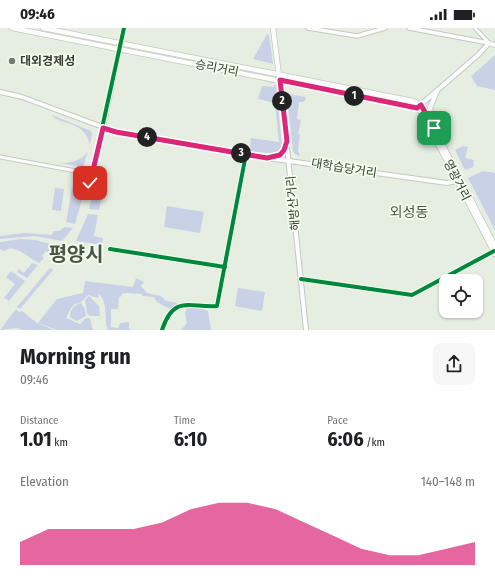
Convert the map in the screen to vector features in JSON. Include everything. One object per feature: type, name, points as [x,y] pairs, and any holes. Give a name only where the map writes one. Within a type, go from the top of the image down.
[{"type":"main road","name":"승리거리","points":[[12,28],[419,106]]},
{"type":"main road","name":"승리거리","points":[[43,28],[398,97],[413,101],[419,106]]},
{"type":"main road","name":"해방산거리","points":[[273,28],[287,141],[306,330]]},
{"type":"main road","points":[[419,106],[490,43],[495,45]]},
{"type":"main road","points":[[434,128],[430,108],[436,91]]},
{"type":"main road","name":"대학습당거리","points":[[0,92],[22,97],[116,132],[267,158],[432,181],[451,183],[457,181]]},
{"type":"main road","name":"영광거리","points":[[419,106],[434,128],[495,251]]},
{"type":"main road","name":"영광거리","points":[[419,106],[495,251]]},
{"type":"main road","points":[[267,158],[280,155],[284,150],[287,141]]},
{"type":"street","points":[[90,183],[124,28]]},
{"type":"street","points":[[308,28],[356,36],[385,28]]},
{"type":"street","points":[[409,28],[490,43]]},
{"type":"street","points":[[475,28],[490,43]]},
{"type":"street","points":[[162,330],[169,314],[183,306],[190,304],[209,307],[217,306],[246,154]]},
{"type":"street","points":[[0,157],[92,174]]},
{"type":"street","points":[[110,250],[225,267]]},
{"type":"street","points":[[301,279],[412,295],[495,251]]},
{"type":"shaded area","points":[[267,34],[269,35],[273,64],[253,59]]},
{"type":"shaded area","points":[[495,55],[495,90],[477,86],[471,76]]},
{"type":"shaded area","points":[[257,79],[272,82],[274,84]]},
{"type":"shaded area","points":[[275,84],[282,150],[276,154],[250,151],[251,138],[279,142],[275,103],[258,99],[262,86],[274,87]]},
{"type":"shaded area","points":[[289,94],[306,97],[304,102],[299,102],[297,119],[301,120],[298,134],[300,135],[298,150],[300,156],[295,154],[293,151],[287,98]]},
{"type":"shaded area","points":[[52,115],[91,131],[90,145],[83,131],[78,127],[59,120]]},
{"type":"shaded area","points":[[463,146],[468,147],[465,158],[474,160],[473,167],[465,170],[455,150]]},
{"type":"shaded area","points":[[88,151],[83,167],[59,163],[76,161],[83,157]]},
{"type":"shaded area","points":[[483,171],[495,173],[495,230],[468,178]]},
{"type":"shaded area","points":[[73,183],[86,185],[75,224],[66,222]]},
{"type":"shaded area","points":[[94,187],[103,188],[99,210],[89,209]]},
{"type":"shaded area","points":[[55,188],[64,189],[61,211],[52,210]]},
{"type":"shaded area","points":[[167,206],[204,212],[200,233],[164,227]]},
{"type":"shaded area","points":[[88,214],[98,215],[94,236],[103,238],[102,245],[76,241]]},
{"type":"shaded area","points":[[65,227],[73,228],[62,241],[35,236],[0,239],[0,236],[25,233],[52,235],[53,231],[59,231]]},
{"type":"shaded area","points":[[20,239],[35,240],[55,245],[48,252],[46,251],[42,256],[44,258],[39,263],[17,250],[8,249],[4,251],[0,249],[0,242]]},
{"type":"shaded area","points":[[32,263],[38,265],[27,278],[17,272],[19,269],[24,273]]},
{"type":"shaded area","points":[[50,268],[53,270],[20,309],[17,307]]},
{"type":"shaded area","points":[[11,271],[25,281],[9,301],[4,298],[15,284],[6,277]]},
{"type":"shaded area","points":[[136,278],[144,282],[141,286],[147,293],[161,296],[166,301],[177,303],[176,306],[170,309],[157,302],[154,297],[142,296],[142,294],[121,294],[122,296],[119,297],[118,309],[111,309],[111,327],[118,328],[120,323],[129,322],[129,328],[131,330],[108,330],[105,307],[102,298],[99,294],[98,298],[88,295],[81,302],[75,304],[71,308],[66,318],[80,324],[86,318],[90,318],[93,330],[57,330],[38,323],[57,299],[83,293],[85,281],[133,287]]},
{"type":"shaded area","points":[[238,288],[265,292],[262,311],[235,306]]},
{"type":"shaded area","points":[[89,296],[99,306],[100,316],[90,316],[87,313],[85,300]]},
{"type":"shaded area","points":[[81,303],[85,309],[86,316],[77,321],[70,317],[70,314],[76,305]]},
{"type":"shaded area","points":[[187,308],[198,308],[208,311],[211,330],[181,330],[187,323],[185,313]]},
{"type":"shaded area","points":[[16,309],[19,312],[22,311],[37,323],[54,330],[22,330],[17,328],[0,330]]},
{"type":"cycle path","points":[[90,183],[124,28]]},
{"type":"cycle path","points":[[162,330],[172,311],[178,307],[184,305],[217,306],[246,154]]},
{"type":"cycle path","points":[[110,249],[225,267]]},
{"type":"cycle path","points":[[301,279],[412,295],[494,251]]},
{"type":"place","name":"대외경제성","points":[[12,61]]},
{"type":"district","name":"외성동","points":[[409,212]]},
{"type":"district","name":"평양시","points":[[76,254]]},
{"type":"route","points":[[90,183],[103,128],[116,132],[267,158],[280,155],[284,150],[287,141],[280,80],[411,107],[417,108],[421,105],[434,128]]}]
